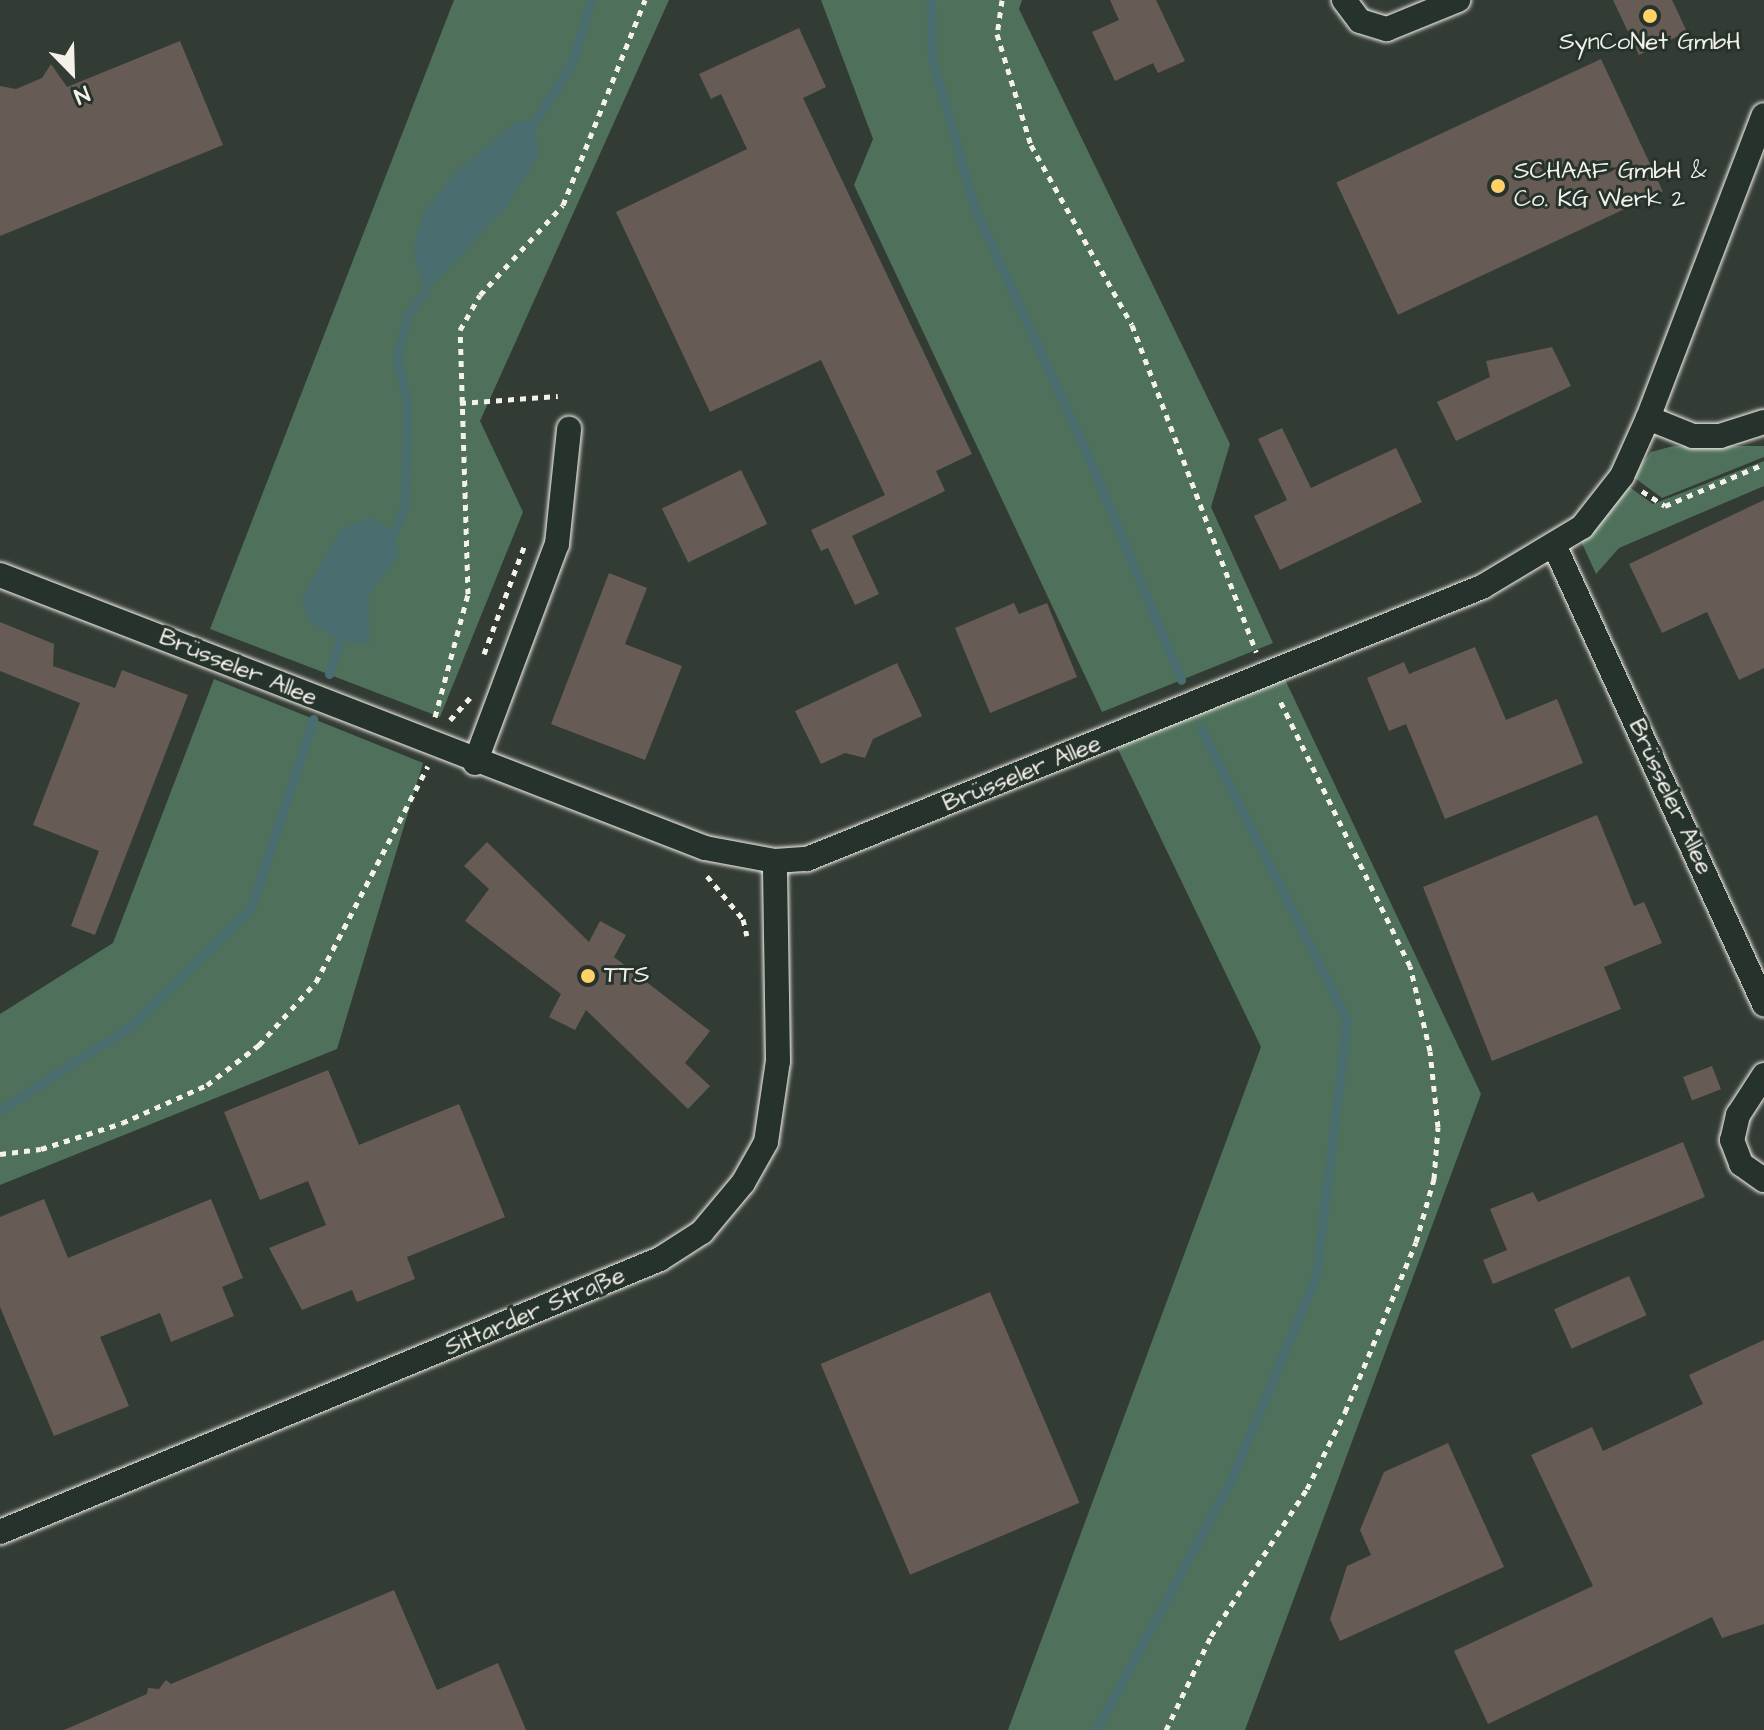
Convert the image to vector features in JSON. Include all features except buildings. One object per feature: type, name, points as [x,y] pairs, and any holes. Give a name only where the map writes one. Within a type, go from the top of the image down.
[{"type":"street","points":[[1344,0],[1360,21],[1387,29],[1458,0]]},
{"type":"street","name":"Brüsseler Allee","points":[[0,575],[430,746],[705,848],[775,861],[844,849],[1482,587],[1555,547],[1582,527],[1622,476],[1648,418],[1764,115]]},
{"type":"street","points":[[1648,418],[1693,436],[1720,436],[1764,422]]},
{"type":"street","points":[[475,763],[557,544],[569,429]]},
{"type":"street","name":"Brüsseler Allee","points":[[1555,547],[1764,1004]]},
{"type":"street","name":"Sittarder Straße","points":[[0,1532],[660,1259],[702,1232],[743,1183],[766,1142],[778,1061],[775,861]]},
{"type":"street","points":[[1764,1075],[1738,1115],[1732,1140],[1741,1164],[1764,1180]]},
{"type":"path","points":[[474,684],[456,716],[431,728],[468,594],[460,330],[480,295],[563,205],[645,0]]},
{"type":"path","points":[[1002,0],[1000,49],[1031,145],[1132,325],[1265,674],[1358,850],[1410,966],[1430,1051],[1438,1127],[1434,1179],[1416,1242],[1345,1412],[1307,1489],[1211,1636],[1166,1730]]},
{"type":"path","points":[[460,403],[558,396]]},
{"type":"path","points":[[1622,476],[1665,506],[1764,464]]},
{"type":"path","points":[[483,659],[529,533],[557,544]]},
{"type":"path","points":[[0,1154],[41,1149],[122,1123],[207,1085],[259,1045],[294,1009],[348,928],[421,781],[430,746]]},
{"type":"path","points":[[705,848],[700,867],[743,919],[749,942]]},
{"type":"green space","points":[[454,0],[669,0],[480,421],[523,512],[440,717],[210,629]]},
{"type":"green space","points":[[821,0],[1022,0],[1019,9],[1230,444],[1211,507],[1273,643],[1102,712],[854,185],[873,139]]},
{"type":"green space","points":[[1673,446],[1764,446],[1764,457],[1662,498],[1632,476],[1651,452]]},
{"type":"green space","points":[[1764,461],[1764,486],[1619,548],[1596,574],[1580,539],[1628,486],[1653,504]]},
{"type":"green space","points":[[1282,673],[1481,1094],[1245,1730],[1008,1730],[1261,1047],[1115,743]]},
{"type":"green space","points":[[214,679],[423,763],[337,1049],[0,1185],[0,1014],[113,943]]},
{"type":"water","points":[[519,120],[534,123],[539,154],[507,206],[425,293],[413,251],[423,213],[456,172]]},
{"type":"water","points":[[371,518],[394,532],[399,554],[368,597],[370,644],[340,641],[308,621],[302,598],[341,529]]},
{"type":"waterway","points":[[534,123],[573,61],[591,0]]},
{"type":"waterway","points":[[931,0],[932,59],[975,209],[1085,449],[1181,680]]},
{"type":"waterway","points":[[394,532],[405,505],[407,403],[397,357],[407,315],[425,293]]},
{"type":"waterway","points":[[329,674],[340,641]]},
{"type":"waterway","points":[[0,1110],[131,1026],[251,908],[313,719]]},
{"type":"waterway","points":[[1096,1730],[1231,1480],[1316,1276],[1347,1020],[1201,729]]},
{"type":"place","name":"SynCoNet GmbH","points":[[1650,16]]},
{"type":"place","name":"SCHAAF GmbH & Co. KG Werk 2","points":[[1498,186]]},
{"type":"place","name":"TTS","points":[[588,976]]}]
